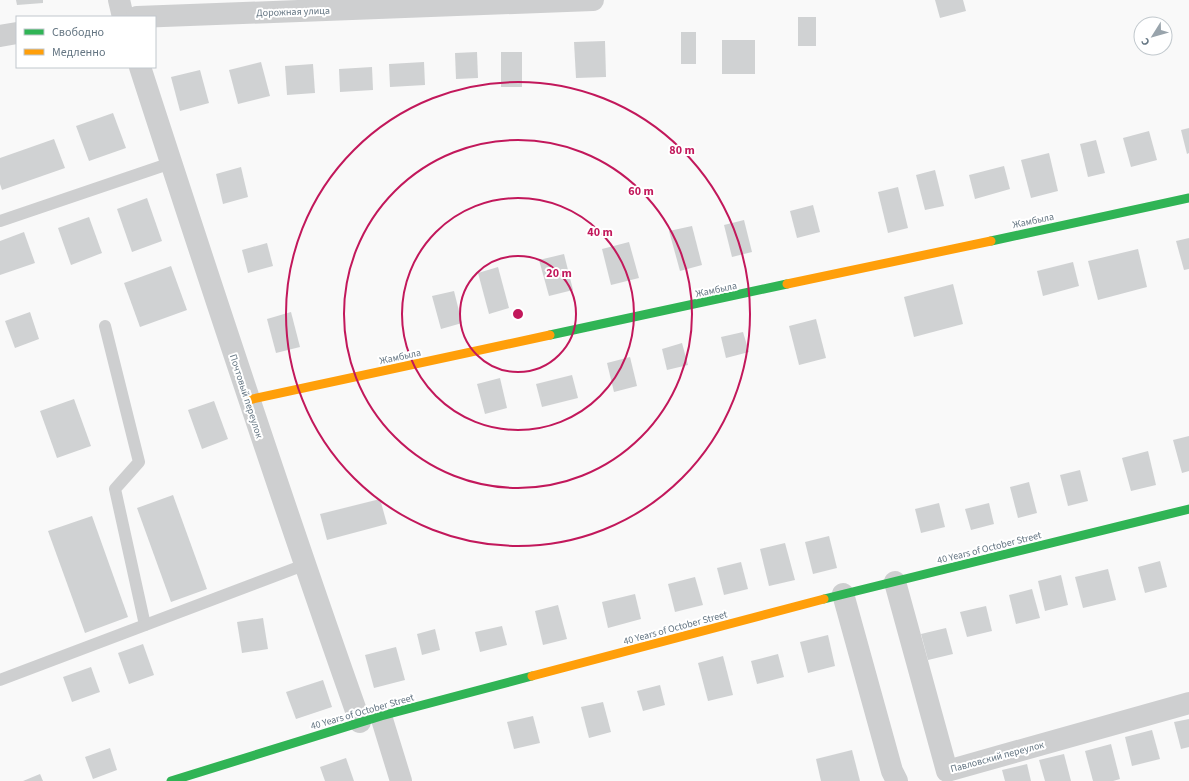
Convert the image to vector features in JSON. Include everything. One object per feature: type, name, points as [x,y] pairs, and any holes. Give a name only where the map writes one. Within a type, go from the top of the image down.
[{"type":"street","points":[[119,0],[123,16]]},
{"type":"street","name":"Дорожная улица","points":[[156,16],[593,0]]},
{"type":"street","points":[[0,36],[16,33]]},
{"type":"street","name":"Почтовый переулок","points":[[140,68],[248,400],[304,565],[360,722]]},
{"type":"street","name":"Жамбыла","points":[[248,400],[1189,198]]},
{"type":"street","name":"40 Years of October Street","points":[[171,781],[381,716],[843,594],[1189,509]]},
{"type":"street","name":"Павловский переулок","points":[[895,582],[947,771],[1189,703]]},
{"type":"street","points":[[843,594],[892,771],[897,781]]},
{"type":"street","points":[[381,716],[401,781]]},
{"type":"lane","points":[[0,222],[171,163]]},
{"type":"lane","points":[[105,326],[139,462],[115,489],[145,625]]},
{"type":"lane","points":[[0,680],[304,565]]},
{"type":"building","points":[[16,0],[43,0],[43,3],[17,5]]},
{"type":"building","points":[[935,0],[963,0],[966,11],[940,18]]},
{"type":"building","points":[[798,17],[816,17],[816,46],[798,46]]},
{"type":"building","points":[[681,32],[696,32],[696,64],[681,64]]},
{"type":"building","points":[[722,40],[755,40],[755,74],[722,74]]},
{"type":"building","points":[[605,41],[606,77],[576,78],[574,42]]},
{"type":"building","points":[[477,52],[478,78],[456,79],[455,53]]},
{"type":"building","points":[[501,52],[522,52],[522,87],[501,87]]},
{"type":"building","points":[[261,62],[270,96],[238,104],[229,70]]},
{"type":"building","points":[[424,62],[425,85],[390,87],[389,64]]},
{"type":"building","points":[[313,64],[315,93],[287,95],[285,66]]},
{"type":"building","points":[[372,67],[373,90],[340,92],[339,69]]},
{"type":"building","points":[[200,70],[209,103],[180,111],[171,77]]},
{"type":"building","points":[[113,113],[126,148],[89,161],[76,126]]},
{"type":"building","points":[[1189,128],[1189,153],[1187,154],[1181,130]]},
{"type":"building","points":[[1149,131],[1157,160],[1131,167],[1123,138]]},
{"type":"building","points":[[54,139],[65,168],[2,190],[0,184],[0,158]]},
{"type":"building","points":[[1096,140],[1105,173],[1088,177],[1080,144]]},
{"type":"building","points":[[1049,153],[1058,191],[1031,198],[1021,160]]},
{"type":"building","points":[[1004,166],[1010,189],[975,199],[969,175]]},
{"type":"building","points":[[241,167],[248,197],[223,204],[216,174]]},
{"type":"building","points":[[935,170],[944,206],[925,210],[916,175]]},
{"type":"building","points":[[898,187],[908,228],[888,233],[878,192]]},
{"type":"building","points":[[147,198],[162,241],[132,252],[117,209]]},
{"type":"building","points":[[813,205],[820,232],[797,238],[790,211]]},
{"type":"building","points":[[89,217],[102,253],[71,265],[58,228]]},
{"type":"building","points":[[744,220],[752,252],[732,257],[724,225]]},
{"type":"building","points":[[692,226],[702,265],[680,271],[669,231]]},
{"type":"building","points":[[24,232],[35,263],[0,275],[0,241]]},
{"type":"building","points":[[1189,238],[1189,269],[1184,270],[1176,241]]},
{"type":"building","points":[[629,242],[639,278],[611,285],[602,249]]},
{"type":"building","points":[[267,243],[273,266],[248,273],[242,250]]},
{"type":"building","points":[[1138,249],[1147,287],[1098,300],[1088,261]]},
{"type":"building","points":[[564,254],[573,290],[549,296],[539,260]]},
{"type":"building","points":[[1073,262],[1079,286],[1043,296],[1037,271]]},
{"type":"building","points":[[171,266],[187,310],[140,327],[124,283]]},
{"type":"building","points":[[498,267],[509,308],[489,314],[478,273]]},
{"type":"building","points":[[953,284],[963,324],[914,337],[904,297]]},
{"type":"building","points":[[454,291],[462,323],[441,329],[432,296]]},
{"type":"building","points":[[30,312],[39,339],[15,348],[5,321]]},
{"type":"building","points":[[291,312],[300,347],[276,353],[267,319]]},
{"type":"building","points":[[816,319],[826,358],[799,365],[789,326]]},
{"type":"building","points":[[743,332],[749,352],[726,358],[721,337]]},
{"type":"building","points":[[682,343],[688,365],[667,370],[662,349]]},
{"type":"building","points":[[630,357],[637,386],[614,392],[607,363]]},
{"type":"building","points":[[572,375],[578,398],[542,407],[536,384]]},
{"type":"building","points":[[500,378],[507,408],[485,414],[477,384]]},
{"type":"building","points":[[74,399],[91,446],[57,458],[40,411]]},
{"type":"building","points":[[214,401],[228,439],[202,449],[188,410]]},
{"type":"building","points":[[1189,436],[1189,471],[1182,473],[1173,440]]},
{"type":"building","points":[[1148,451],[1156,485],[1131,491],[1122,458]]},
{"type":"building","points":[[1080,470],[1088,501],[1068,506],[1060,475]]},
{"type":"building","points":[[1029,482],[1037,513],[1018,518],[1010,487]]},
{"type":"building","points":[[173,495],[207,589],[171,602],[137,508]]},
{"type":"building","points":[[380,499],[387,524],[327,540],[320,514]]},
{"type":"building","points":[[939,503],[945,527],[921,533],[915,509]]},
{"type":"building","points":[[989,503],[994,524],[971,530],[965,509]]},
{"type":"building","points":[[92,516],[128,617],[85,633],[48,531]]},
{"type":"building","points":[[829,536],[837,568],[813,574],[805,542]]},
{"type":"building","points":[[785,543],[795,580],[769,586],[760,549]]},
{"type":"building","points":[[1160,561],[1167,587],[1145,593],[1138,567]]},
{"type":"building","points":[[741,562],[748,589],[724,595],[717,568]]},
{"type":"building","points":[[1108,569],[1116,600],[1083,608],[1075,577]]},
{"type":"building","points":[[1061,575],[1068,605],[1045,611],[1038,581]]},
{"type":"building","points":[[695,577],[703,605],[675,612],[668,584]]},
{"type":"building","points":[[1032,589],[1040,618],[1016,624],[1009,595]]},
{"type":"building","points":[[635,594],[641,619],[608,628],[602,602]]},
{"type":"building","points":[[558,605],[567,639],[543,645],[535,611]]},
{"type":"building","points":[[986,606],[992,631],[967,637],[960,612]]},
{"type":"building","points":[[263,618],[268,649],[242,653],[237,622]]},
{"type":"building","points":[[502,626],[507,645],[480,652],[475,632]]},
{"type":"building","points":[[946,628],[953,654],[928,660],[921,634]]},
{"type":"building","points":[[435,629],[440,650],[422,655],[417,634]]},
{"type":"building","points":[[828,635],[835,666],[808,673],[800,642]]},
{"type":"building","points":[[143,644],[154,675],[129,684],[118,653]]},
{"type":"building","points":[[396,647],[405,680],[374,688],[365,655]]},
{"type":"building","points":[[778,654],[784,677],[757,684],[751,661]]},
{"type":"building","points":[[723,656],[733,695],[708,701],[698,663]]},
{"type":"building","points":[[91,667],[100,692],[72,702],[63,677]]},
{"type":"building","points":[[323,680],[332,707],[296,719],[286,692]]},
{"type":"building","points":[[660,685],[665,705],[643,711],[637,691]]},
{"type":"building","points":[[603,702],[611,732],[589,738],[581,707]]},
{"type":"building","points":[[533,716],[540,743],[514,749],[507,722]]},
{"type":"building","points":[[1189,719],[1189,747],[1181,749],[1174,722]]},
{"type":"building","points":[[1152,730],[1160,759],[1132,766],[1125,737]]},
{"type":"building","points":[[1111,744],[1120,779],[1113,781],[1093,781],[1085,751]]},
{"type":"building","points":[[110,748],[117,770],[93,779],[85,757]]},
{"type":"building","points":[[852,750],[860,781],[821,781],[816,759]]},
{"type":"building","points":[[1064,754],[1071,781],[1045,781],[1039,760]]},
{"type":"building","points":[[346,758],[354,781],[325,781],[320,767]]},
{"type":"building","points":[[1027,764],[1031,781],[1005,781],[1002,770]]},
{"type":"building","points":[[40,774],[43,781],[23,781]]},
{"type":"traffic: fast","points":[[991,241],[1189,198]]},
{"type":"traffic: fast","points":[[550,335],[787,284]]},
{"type":"traffic: fast","points":[[824,599],[1189,509]]},
{"type":"traffic: fast","points":[[171,781],[381,716],[532,676]]},
{"type":"traffic: slow","points":[[787,284],[991,241]]},
{"type":"traffic: slow","points":[[248,400],[550,335]]},
{"type":"traffic: slow","points":[[532,676],[824,599]]}]
